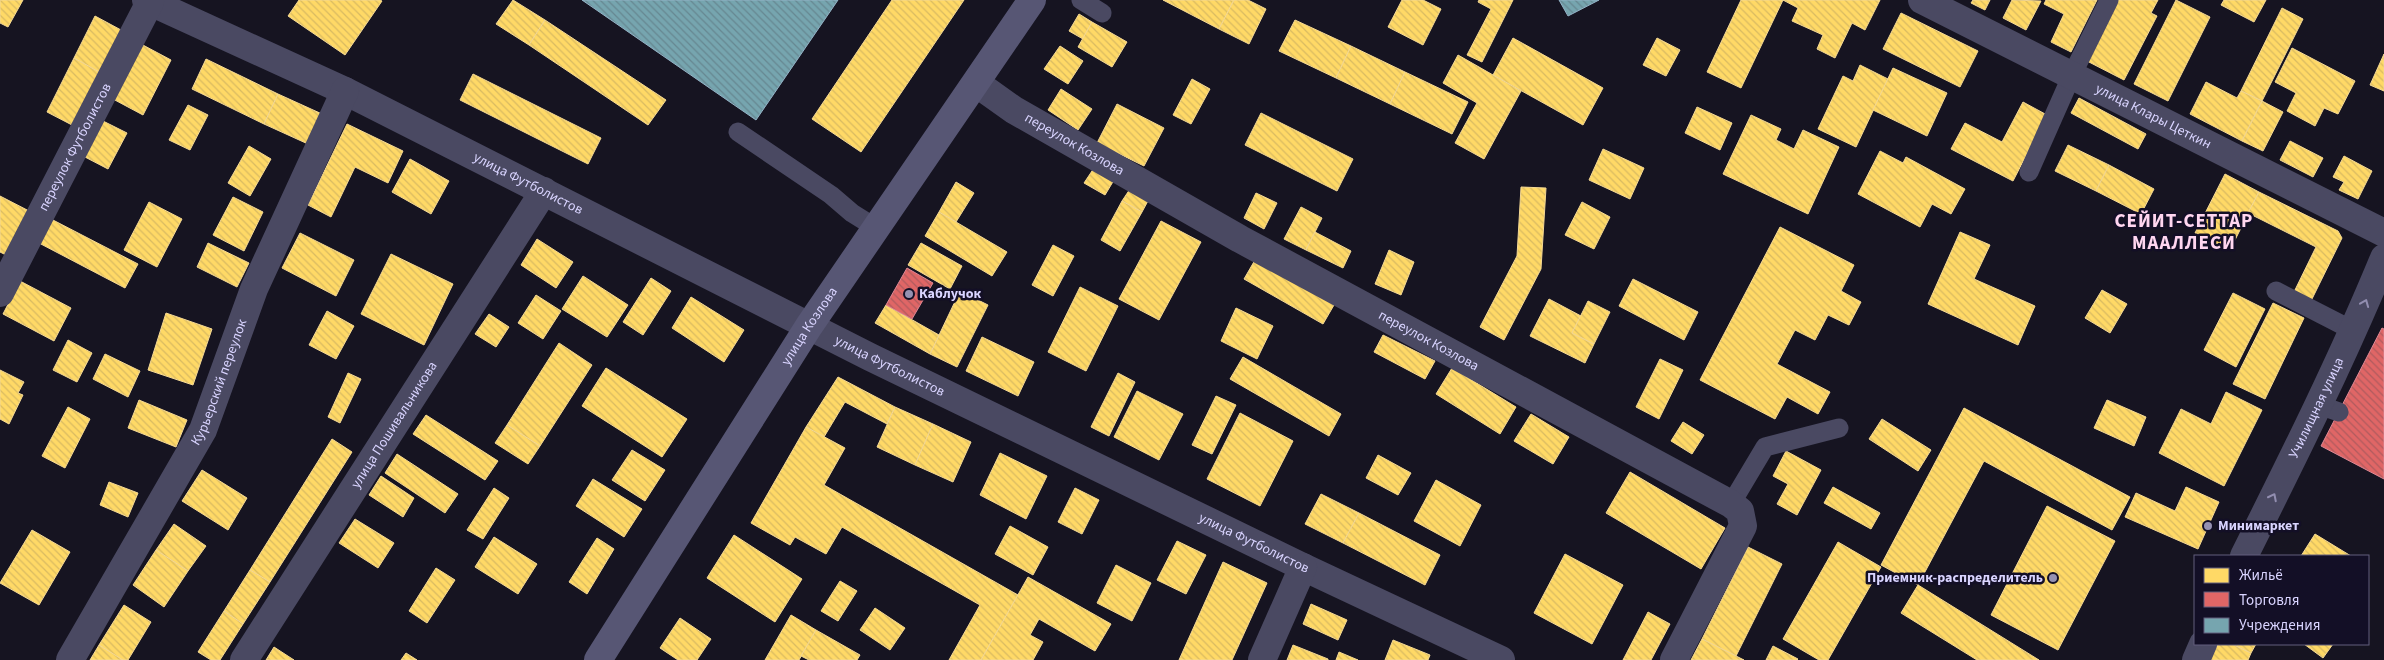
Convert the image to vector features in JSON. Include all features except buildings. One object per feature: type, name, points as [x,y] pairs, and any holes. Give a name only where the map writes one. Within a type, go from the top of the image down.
[{"type":"main road","name":"улица Козлова","points":[[598,660],[809,326],[1032,0]]},
{"type":"street","name":"улица Клары Цеткин","points":[[1922,0],[2071,77],[2384,233]]},
{"type":"street","name":"улица Футболистов","points":[[148,1],[345,91],[809,326],[1303,567],[1500,660]]},
{"type":"street","name":"переулок Футболистов","points":[[0,293],[148,1]]},
{"type":"street","name":"переулок Козлова","points":[[976,83],[1014,110],[1257,249],[1731,504]]},
{"type":"street","name":"Курьерский переулок","points":[[70,660],[203,430],[254,289],[345,91]]},
{"type":"street","name":"улица Пошивальникова","points":[[244,660],[544,191]]},
{"type":"street","name":"Училищная улица","points":[[2245,555],[2329,409],[2354,332],[2384,258]]},
{"type":"street","points":[[1674,660],[1743,526],[1740,511],[1731,504]]},
{"type":"street","points":[[1262,660],[1303,567]]},
{"type":"street","points":[[2196,660],[2203,645]]},
{"type":"lane","points":[[1081,0],[1102,13]]},
{"type":"lane","points":[[2029,172],[2071,77],[2109,0]]},
{"type":"lane","points":[[738,132],[876,228]]},
{"type":"lane","points":[[2276,291],[2354,332]]},
{"type":"lane","points":[[1731,504],[1765,447],[1839,428]]},
{"type":"place","name":"Каблучок","points":[[909,294]]},
{"type":"place","name":"Минимаркет","points":[[2208,526]]},
{"type":"place","name":"Приемник-распределитель","points":[[2053,578]]},
{"type":"district","name":"СЕЙИТ-СЕТТАР МААЛЛЕСИ","points":[[2184,232]]}]
